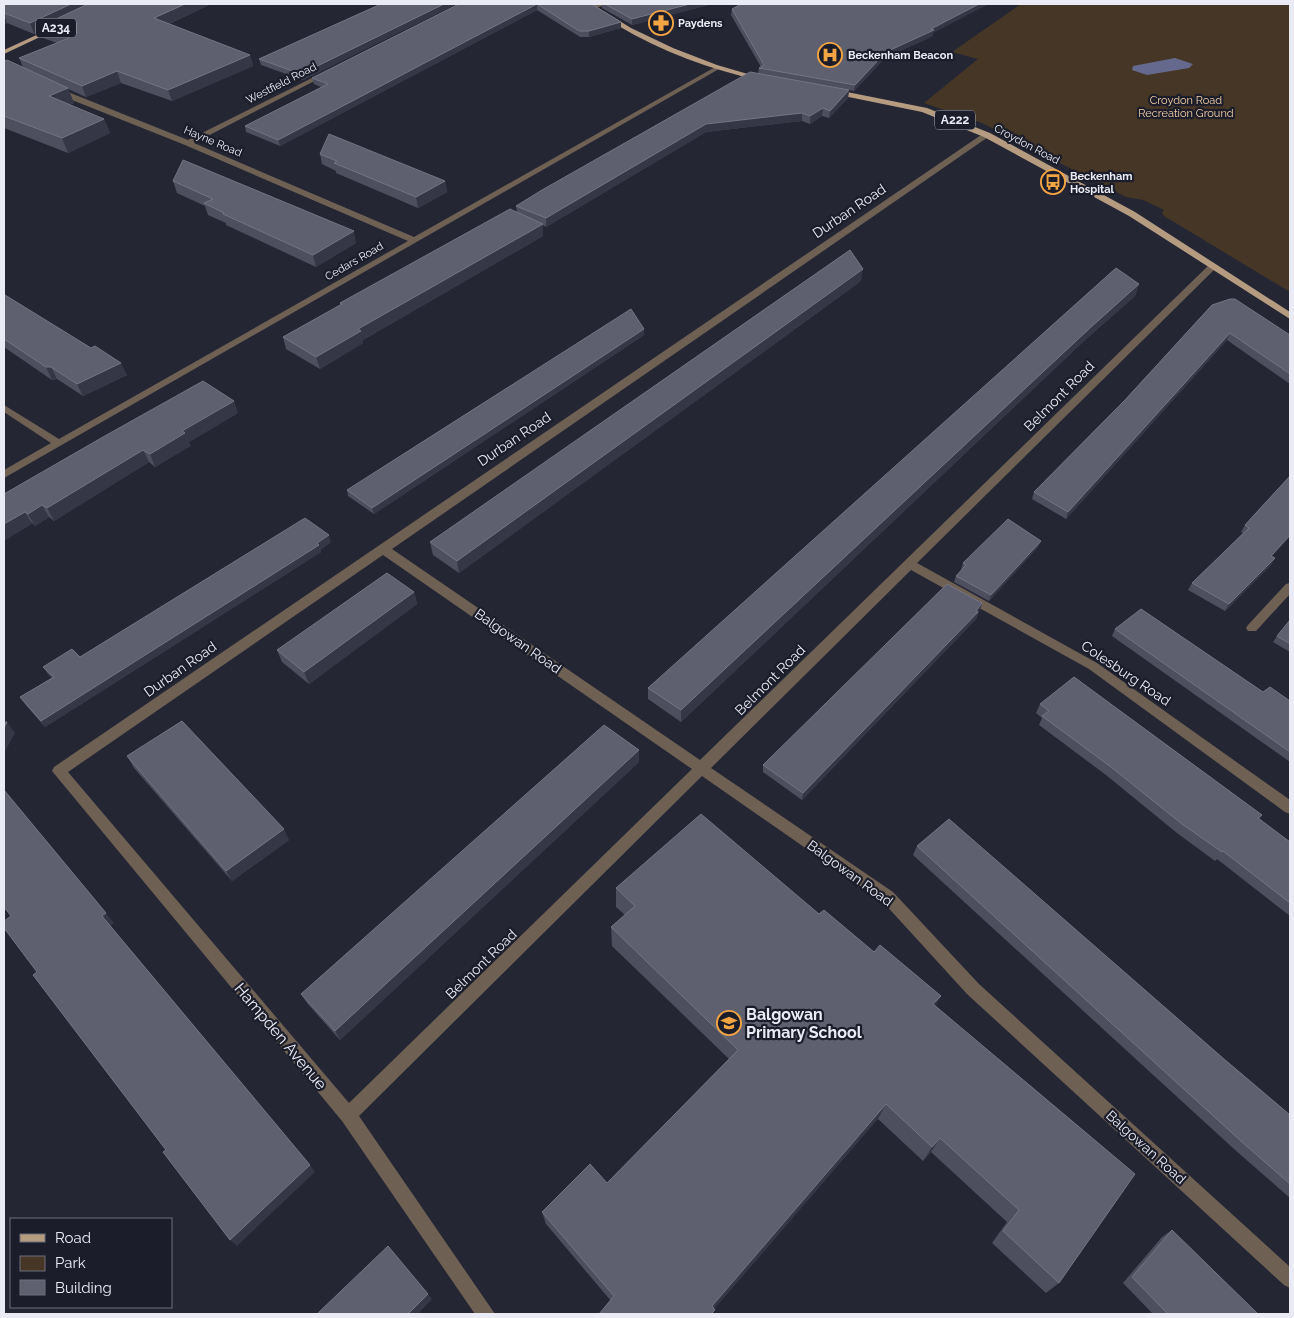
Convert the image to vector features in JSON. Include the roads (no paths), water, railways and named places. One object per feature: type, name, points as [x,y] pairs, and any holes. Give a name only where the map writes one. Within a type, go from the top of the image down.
[{"type":"main road","points":[[590,6],[659,46],[717,68],[770,80]]},
{"type":"main road","name":"A234","points":[[4,52],[63,25]]},
{"type":"main road","name":"Croydon Road","points":[[826,90],[924,110],[987,135],[1132,214],[1290,316]]},
{"type":"street","points":[[590,6],[605,4]]},
{"type":"street","name":"Cedars Road","points":[[4,475],[717,68]]},
{"type":"street","name":"Westfield Road","points":[[188,143],[330,71]]},
{"type":"street","name":"Hayne Road","points":[[48,86],[188,143],[413,240]]},
{"type":"street","name":"Durban Road","points":[[59,771],[987,135]]},
{"type":"street","name":"Belmont Road","points":[[348,1115],[1213,266]]},
{"type":"street","points":[[4,408],[58,443]]},
{"type":"street","name":"Balgowan Road","points":[[382,548],[888,897],[973,989],[1290,1278]]},
{"type":"street","name":"Colesburg Road","points":[[909,564],[1094,666],[1290,808]]},
{"type":"street","points":[[1252,628],[1290,587]]},
{"type":"street","name":"Hampden Avenue","points":[[59,771],[348,1115],[486,1314]]},
{"type":"water","points":[[1175,58],[1193,64],[1189,68],[1147,75],[1132,70],[1133,66]]},
{"type":"place","name":"Paydens","points":[[661,23]]},
{"type":"place","name":"Beckenham Beacon","points":[[830,55]]},
{"type":"place","name":"Beckenham Hospital","points":[[1053,182]]},
{"type":"place","name":"Balgowan Primary School","points":[[729,1023]]},
{"type":"park label","name":"Croydon Road Recreation Ground","points":[[1186,106]]}]
